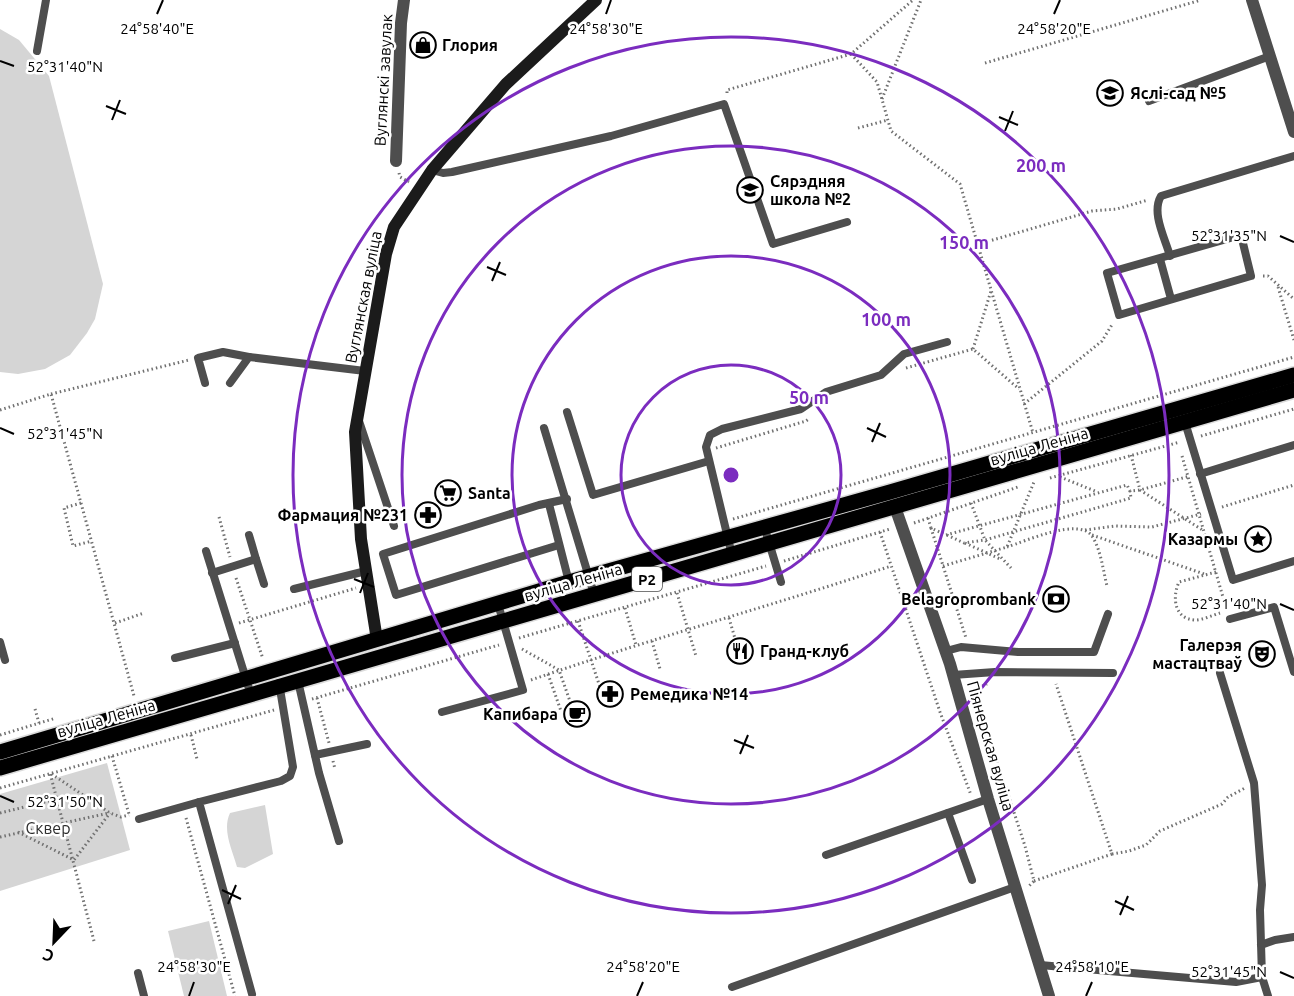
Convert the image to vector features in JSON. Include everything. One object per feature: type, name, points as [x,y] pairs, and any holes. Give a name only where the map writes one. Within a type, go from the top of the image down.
[{"type":"main road","name":"вуліца Леніна","points":[[0,768],[895,507],[1183,414],[1294,375]]},
{"type":"main road","name":"вуліца Леніна","points":[[0,752],[764,526],[1183,414],[1294,390]]},
{"type":"main road","points":[[890,492],[895,507]]},
{"type":"main road","points":[[377,640],[381,657]]},
{"type":"street","name":"Вуглянскі завулак","points":[[396,161],[401,23],[404,0]]},
{"type":"street","name":"Вуглянская вуліца","points":[[377,640],[361,539],[355,441],[386,254],[394,227],[432,170],[506,84],[596,0]]},
{"type":"street","points":[[1252,0],[1294,132]]},
{"type":"street","name":"Піянерская вуліца","points":[[895,507],[946,651],[988,799],[1020,888],[1049,996]]},
{"type":"lane","points":[[37,51],[46,0]]},
{"type":"lane","points":[[1149,101],[1270,56]]},
{"type":"lane","points":[[432,170],[443,174],[600,139],[724,104],[773,244],[847,222]]},
{"type":"lane","points":[[1170,256],[1157,212],[1157,204],[1161,196],[1294,156]]},
{"type":"lane","points":[[1241,235],[1251,276],[1119,315],[1107,273],[1160,259],[1241,235]]},
{"type":"lane","points":[[1160,259],[1171,299]]},
{"type":"lane","points":[[732,555],[705,447],[710,435],[722,429],[801,409],[826,392],[881,375],[904,354],[947,342]]},
{"type":"lane","points":[[205,383],[198,358],[223,352],[365,371]]},
{"type":"lane","points":[[230,383],[249,357]]},
{"type":"lane","points":[[567,412],[593,495],[710,460]]},
{"type":"lane","points":[[1183,414],[1233,580],[1294,561]]},
{"type":"lane","points":[[358,415],[394,526]]},
{"type":"lane","points":[[544,428],[594,594]]},
{"type":"lane","points":[[1200,474],[1294,445]]},
{"type":"lane","points":[[559,545],[396,595],[383,554],[567,500]]},
{"type":"lane","points":[[549,504],[569,582]]},
{"type":"lane","points":[[764,526],[782,582]]},
{"type":"lane","points":[[249,535],[264,584]]},
{"type":"lane","points":[[206,551],[251,695]]},
{"type":"lane","points":[[212,573],[256,559]]},
{"type":"lane","points":[[294,589],[366,571]]},
{"type":"lane","points":[[442,712],[523,690],[498,604]]},
{"type":"lane","points":[[1228,615],[1274,607],[1294,672]]},
{"type":"lane","points":[[946,651],[961,647],[1018,652],[1094,652],[1108,614]]},
{"type":"lane","points":[[0,642],[5,660]]},
{"type":"lane","points":[[175,658],[235,643]]},
{"type":"lane","points":[[139,819],[281,782],[290,776],[293,766],[276,670]]},
{"type":"lane","points":[[953,675],[1113,673]]},
{"type":"lane","points":[[1220,673],[1254,783],[1262,885],[1260,910],[1262,977],[1268,996]]},
{"type":"lane","points":[[298,681],[315,755],[339,841]]},
{"type":"lane","points":[[315,755],[367,744]]},
{"type":"lane","points":[[826,855],[988,799]]},
{"type":"lane","points":[[199,802],[252,994]]},
{"type":"lane","points":[[948,813],[972,880]]},
{"type":"lane","points":[[732,987],[1020,888]]},
{"type":"lane","points":[[1261,945],[1294,937]]},
{"type":"lane","points":[[1040,966],[1236,982],[1262,977]]},
{"type":"lane","points":[[138,973],[144,996]]},
{"type":"path","points":[[724,104],[727,90],[851,54],[913,0]]},
{"type":"path","points":[[882,99],[921,0]]},
{"type":"path","points":[[985,63],[1201,0]]},
{"type":"path","points":[[851,54],[877,82],[891,131],[960,184],[1033,433]]},
{"type":"path","points":[[858,128],[888,120]]},
{"type":"path","points":[[979,243],[1092,211],[1117,209],[1161,196]]},
{"type":"path","points":[[1251,276],[1268,276],[1294,299]]},
{"type":"path","points":[[1278,287],[1294,340]]},
{"type":"path","points":[[973,349],[992,289]]},
{"type":"path","points":[[1024,404],[1102,341],[1119,315]]},
{"type":"path","points":[[896,371],[973,349]]},
{"type":"path","points":[[973,349],[1021,391]]},
{"type":"path","points":[[1137,403],[1294,357]]},
{"type":"path","points":[[0,410],[51,394],[198,358]]},
{"type":"path","points":[[51,394],[134,696]]},
{"type":"path","points":[[1271,417],[1294,409]]},
{"type":"path","points":[[706,451],[806,421],[812,415]]},
{"type":"path","points":[[1181,454],[1187,477],[1204,531],[1216,572],[1228,615],[1196,620],[1185,616],[1174,601],[1179,582],[1216,572]]},
{"type":"path","points":[[303,702],[495,648],[508,642],[880,531],[902,527],[1034,482],[1131,455],[1140,490],[1204,531]]},
{"type":"path","points":[[1130,491],[1200,474]]},
{"type":"path","points":[[1058,476],[1097,492]]},
{"type":"path","points":[[1007,547],[1034,482]]},
{"type":"path","points":[[946,535],[1097,492],[1127,485],[1130,491],[1131,498],[985,540],[964,543]]},
{"type":"path","points":[[943,566],[1065,529],[1085,530],[1115,526],[1152,527],[1199,515],[1294,485]]},
{"type":"path","points":[[81,503],[64,508],[73,546],[92,541]]},
{"type":"path","points":[[971,503],[985,540],[1011,568]]},
{"type":"path","points":[[219,517],[232,567],[262,658]]},
{"type":"path","points":[[928,518],[966,638],[961,647]]},
{"type":"path","points":[[930,528],[1004,561]]},
{"type":"path","points":[[1085,530],[1090,534],[1207,575]]},
{"type":"path","points":[[880,531],[940,712],[974,804]]},
{"type":"path","points":[[1090,534],[1098,547],[1107,586]]},
{"type":"path","points":[[521,683],[590,659],[891,565]]},
{"type":"path","points":[[230,626],[356,588]]},
{"type":"path","points":[[677,592],[696,656]]},
{"type":"path","points":[[625,608],[636,645]]},
{"type":"path","points":[[114,623],[144,613]]},
{"type":"path","points":[[729,617],[736,642]]},
{"type":"path","points":[[578,621],[601,690]]},
{"type":"path","points":[[652,641],[660,669]]},
{"type":"path","points":[[508,642],[559,670],[572,707]]},
{"type":"path","points":[[969,673],[1025,846],[1034,881]]},
{"type":"path","points":[[548,674],[561,711]]},
{"type":"path","points":[[974,690],[989,683]]},
{"type":"path","points":[[1046,683],[1057,684],[1112,854]]},
{"type":"path","points":[[317,698],[330,749]]},
{"type":"path","points":[[0,788],[283,707]]},
{"type":"path","points":[[35,709],[39,723]]},
{"type":"path","points":[[191,735],[197,759]]},
{"type":"path","points":[[50,773],[110,813],[121,817],[130,815],[112,756]]},
{"type":"path","points":[[333,759],[335,769]]},
{"type":"path","points":[[50,773],[94,941]]},
{"type":"path","points":[[1020,888],[1112,854],[1146,845],[1160,831],[1222,804],[1228,797],[1254,783]]},
{"type":"path","points":[[0,813],[57,799]]},
{"type":"path","points":[[183,807],[235,996]]},
{"type":"path","points":[[0,837],[110,813]]},
{"type":"path","points":[[74,860],[110,813]]},
{"type":"path","points":[[18,832],[74,860]]},
{"type":"green space","points":[[0,29],[19,40],[49,76],[103,284],[95,319],[70,355],[45,369],[18,374],[0,372]]},
{"type":"green space","name":"Сквер","points":[[107,763],[130,850],[0,891],[0,794]]},
{"type":"green space","points":[[265,805],[273,854],[245,868],[237,867],[227,833],[230,813]]},
{"type":"green space","points":[[209,921],[227,996],[184,996],[168,931]]},
{"type":"place","name":"Глория","points":[[423,45]]},
{"type":"place","name":"Яслі-сад №5","points":[[1110,93]]},
{"type":"place","name":"Сярэдняя школа №2","points":[[750,190]]},
{"type":"place","name":"Santa","points":[[448,493]]},
{"type":"place","name":"Фармация №231","points":[[428,515]]},
{"type":"place","name":"Казармы","points":[[1258,539]]},
{"type":"place","name":"Belagroprombank","points":[[1056,599]]},
{"type":"place","name":"Гранд-клуб","points":[[740,651]]},
{"type":"place","name":"Галерэя мастацтваў","points":[[1262,654]]},
{"type":"place","name":"Ремедика №14","points":[[610,694]]},
{"type":"place","name":"Капибара","points":[[577,714]]}]
